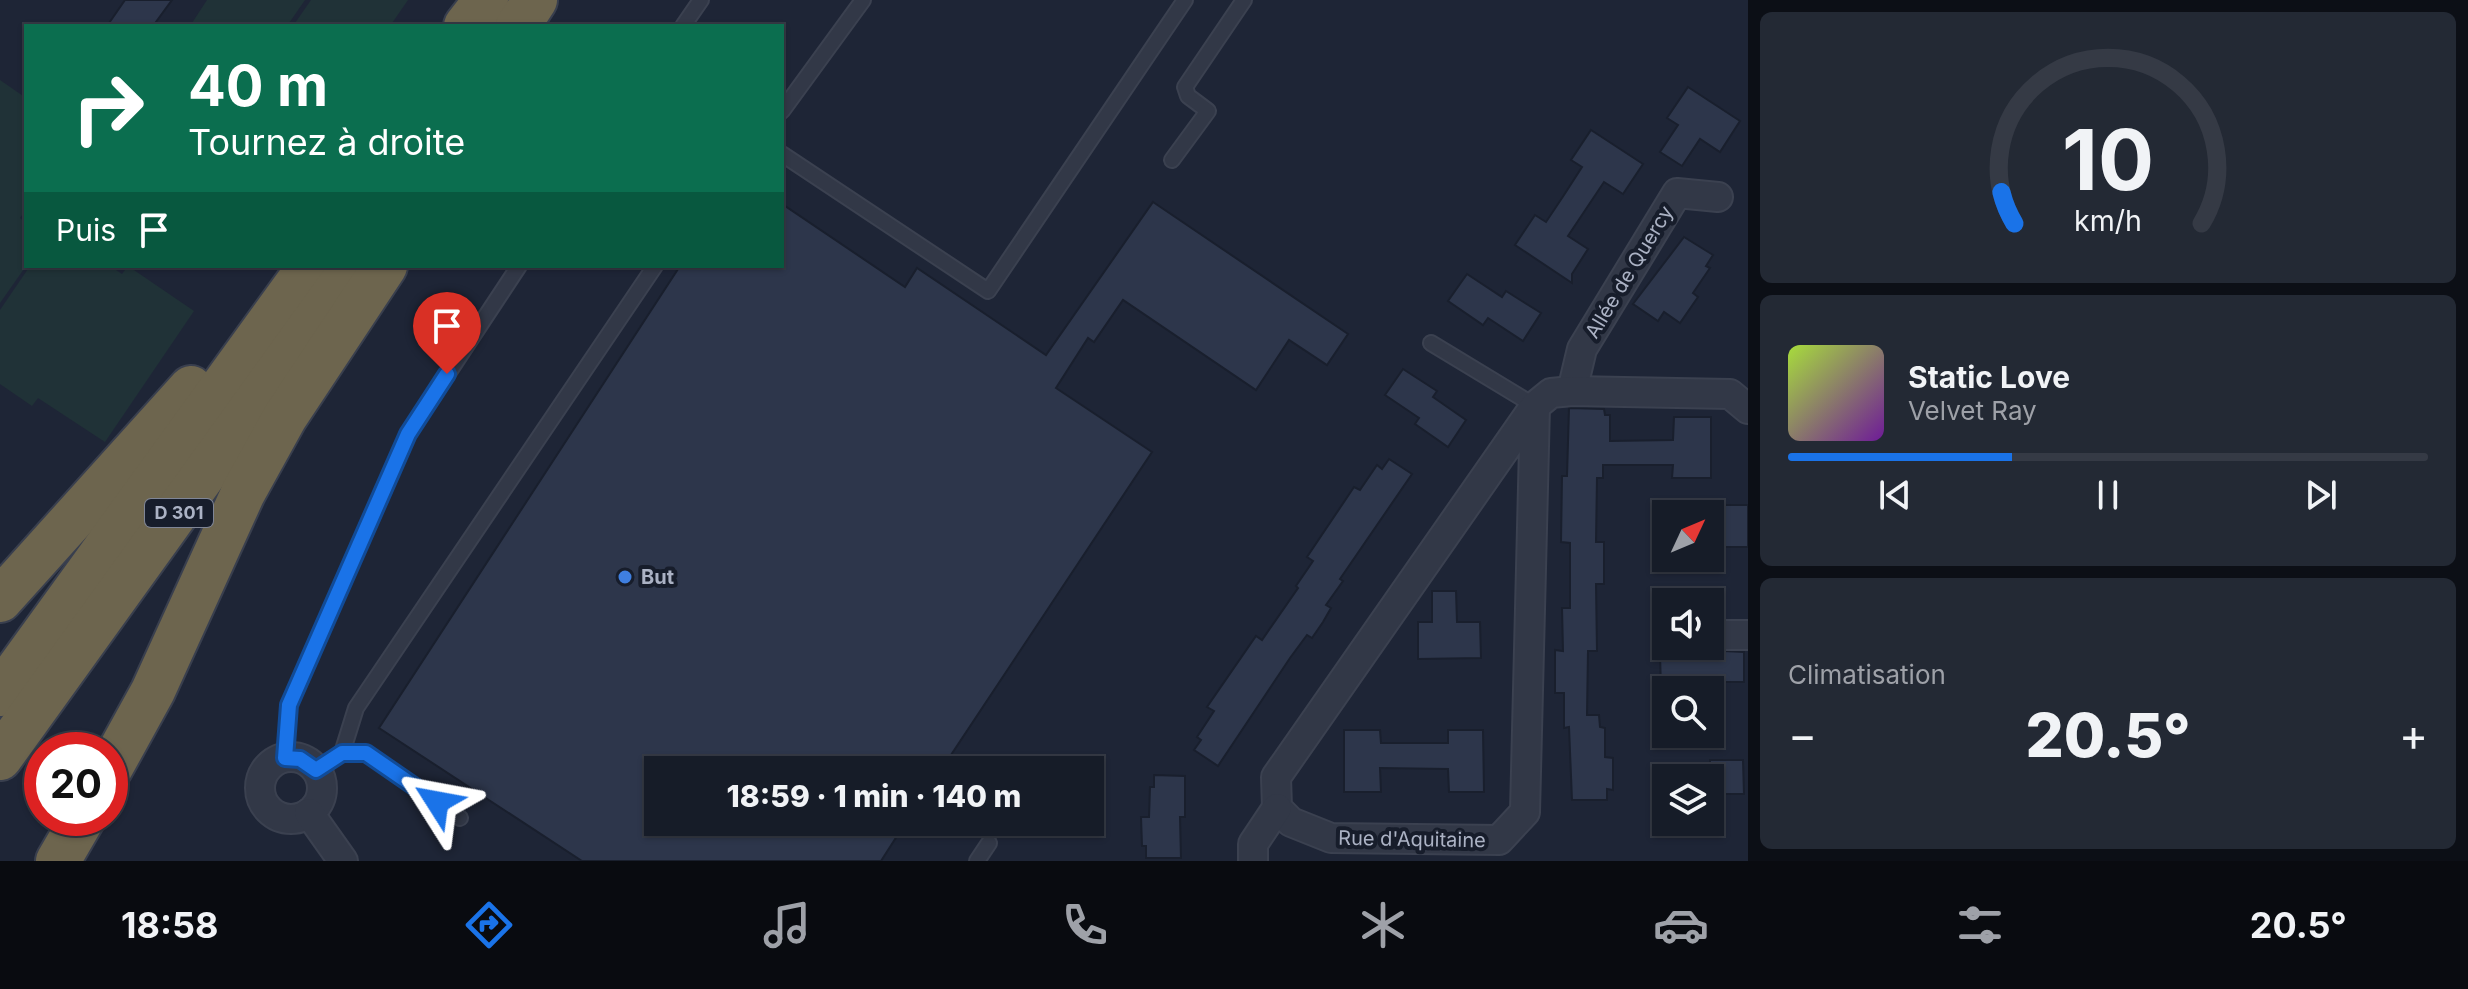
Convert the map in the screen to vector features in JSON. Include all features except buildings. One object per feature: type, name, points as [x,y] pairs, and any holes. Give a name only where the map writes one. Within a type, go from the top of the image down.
[{"type":"highway","points":[[468,24],[488,0]]},
{"type":"highway","points":[[474,24],[488,0]]},
{"type":"highway","points":[[519,24],[535,0]]},
{"type":"highway","points":[[538,24],[554,0]]},
{"type":"highway","points":[[0,600],[165,419],[283,268]]},
{"type":"highway","name":"D 301","points":[[0,694],[309,268]]},
{"type":"highway","name":"D 301","points":[[0,758],[353,268]]},
{"type":"highway","points":[[128,736],[153,691],[243,493],[285,417],[384,268]]},
{"type":"highway","points":[[58,861],[73,836]]},
{"type":"street","name":"Allée de Quercy","points":[[1572,391],[1582,349],[1677,193],[1718,197]]},
{"type":"street","points":[[1253,861],[1253,844],[1277,808],[1276,777],[1535,406],[1551,393],[1572,391],[1730,394],[1748,409]]},
{"type":"street","name":"Rue d'Aquitaine","points":[[1277,808],[1291,822],[1331,838],[1499,840],[1525,812],[1535,406]]},
{"type":"street","points":[[1724,635],[1748,635]]},
{"type":"street","points":[[285,758],[300,759],[316,770],[323,788],[321,798],[309,813],[300,818],[279,817],[264,803],[261,783],[271,765],[285,758]]},
{"type":"street","points":[[309,813],[343,861]]},
{"type":"lane","points":[[684,24],[701,0]]},
{"type":"lane","points":[[784,108],[863,0]]},
{"type":"lane","points":[[784,155],[988,291],[1185,0]]},
{"type":"lane","points":[[1172,160],[1208,111],[1188,96],[1185,87],[1244,0]]},
{"type":"lane","points":[[285,758],[289,705],[408,434],[518,268]]},
{"type":"lane","points":[[342,753],[356,708],[654,268]]},
{"type":"lane","points":[[1431,343],[1535,406]]},
{"type":"lane","points":[[316,770],[342,753],[366,753],[460,818]]},
{"type":"lane","points":[[977,861],[989,843]]},
{"type":"shaded area","points":[[207,0],[305,0],[288,24],[191,24]]},
{"type":"shaded area","points":[[311,0],[408,0],[391,24],[294,24]]},
{"type":"shaded area","points":[[0,80],[24,97],[24,212],[20,218],[24,221],[25,268],[0,303]]},
{"type":"shaded area","points":[[29,268],[113,268],[122,274],[126,268],[131,268],[194,311],[105,442],[38,398],[32,406],[0,384],[0,310]]},
{"type":"place","name":"But","points":[[625,577]]},
{"type":"route","points":[[437,802],[366,753],[342,753],[316,770],[300,759],[285,758],[289,705],[408,434],[447,374]]}]
